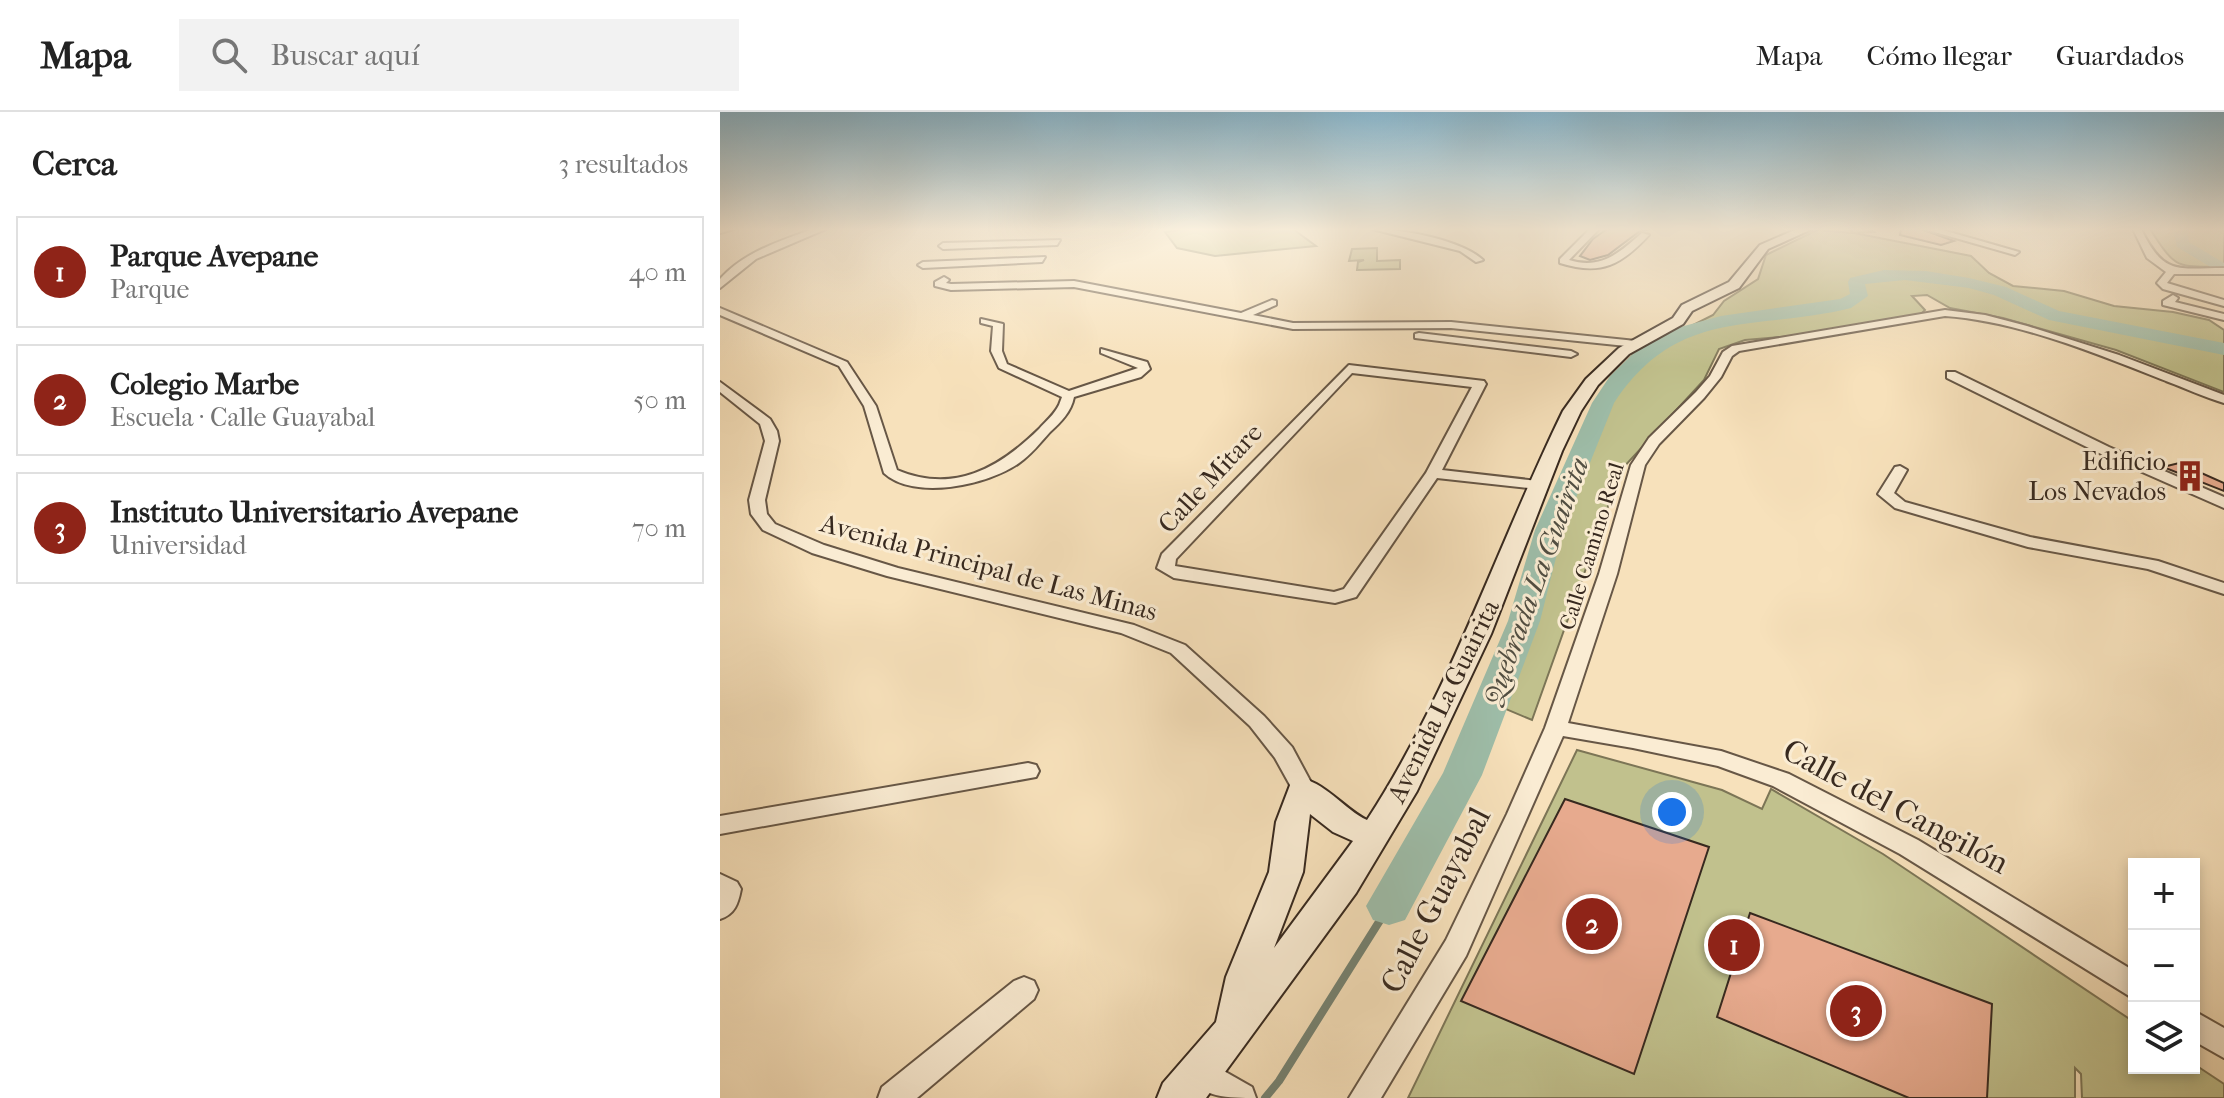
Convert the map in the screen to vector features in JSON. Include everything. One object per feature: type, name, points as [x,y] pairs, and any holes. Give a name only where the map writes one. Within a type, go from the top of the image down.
[{"type":"street","points":[[1023,284],[1030,275]]},
{"type":"street","name":"Avenida La Guairita","points":[[1213,1090],[1234,1027],[1301,941],[1375,836],[1437,724],[1572,411],[1592,382],[1636,344],[1678,321],[1687,308],[1734,285],[1742,275]]},
{"type":"street","points":[[2169,275],[2163,285],[2178,296],[2224,303]]},
{"type":"street","points":[[944,280],[938,284],[951,287],[1074,284],[1240,317],[1314,327],[1451,325],[1636,344]]},
{"type":"street","points":[[2224,291],[2202,287],[2167,303],[2224,317]]},
{"type":"street","points":[[1240,317],[1272,303]]},
{"type":"street","points":[[720,311],[843,364],[870,406],[891,473],[908,480],[956,481],[1003,467],[1022,455],[1059,415],[1066,407],[1068,395]]},
{"type":"street","name":"Calle Camino Real","points":[[1556,728],[1608,574],[1638,465],[1654,441],[1700,395],[1715,377],[1727,354],[1736,348],[1954,313],[1980,317],[2099,351],[2224,399]]},
{"type":"street","points":[[985,321],[998,324],[995,350],[996,358],[1003,366],[1068,395],[1137,374],[1144,369],[1143,364],[1105,351]]},
{"type":"street","points":[[1314,327],[1313,332],[1321,334],[1459,339],[1571,354]]},
{"type":"street","name":"Calle Mitare","points":[[1349,369],[1480,384],[1433,473],[1350,593],[1335,598],[1174,573],[1166,568],[1168,558],[1349,369]]},
{"type":"street","points":[[1951,375],[2104,450],[2224,503]]},
{"type":"street","name":"Avenida Principal de Las Minas","points":[[720,386],[765,422],[770,431],[772,441],[757,500],[759,514],[769,527],[818,549],[893,572],[1127,629],[1178,649],[1257,721],[1284,753],[1303,788]]},
{"type":"street","points":[[1900,470],[1886,494],[1900,505],[2028,542],[2152,565],[2224,589]]},
{"type":"street","points":[[1433,473],[1538,485]]},
{"type":"street","name":"Calle del Cangilón","points":[[1556,728],[1633,740],[1721,759],[1781,780],[1909,847],[2128,982]]},
{"type":"street","name":"Calle Guayabal","points":[[1364,1098],[1456,948],[1556,728]]},
{"type":"street","points":[[720,825],[1028,771]]},
{"type":"street","points":[[1234,1027],[1244,977],[1286,872],[1292,822],[1303,788],[1332,818],[1352,829],[1375,836]]},
{"type":"street","points":[[720,884],[728,889],[726,901],[720,908]]},
{"type":"street","points":[[893,1098],[1024,990]]},
{"type":"street","points":[[2200,1029],[2224,1044]]},
{"type":"green space","points":[[1759,275],[1993,275],[2013,286],[2064,291],[2114,306],[2173,312],[2209,320],[2224,330],[2224,392],[2116,350],[2003,318],[1950,308],[1927,295],[1912,296],[1925,310],[1918,317],[1804,335],[1745,340],[1719,349],[1704,380],[1621,470],[1532,720],[1482,699],[1580,434],[1598,398],[1632,356],[1713,315],[1724,301],[1758,279]]},
{"type":"green space","points":[[1577,750],[1722,790],[1762,809],[1771,789],[1883,854],[2128,1018],[2128,1074],[2200,1074],[2200,1068],[2224,1084],[2224,1098],[2082,1098],[2081,1074],[2075,1068],[2075,1098],[1408,1098]]},
{"type":"building","points":[[2179,463],[2224,483],[2224,491],[2163,467]]},
{"type":"building","points":[[1565,799],[1709,847],[1634,1074],[1461,1001]]},
{"type":"building","points":[[1750,913],[1992,1004],[1987,1098],[1909,1098],[1717,1017]]},
{"type":"waterway","name":"Quebrada La Guairita","points":[[1389,906],[1462,775],[1524,621],[1549,530],[1603,403],[1618,381],[1648,350],[1680,333],[1721,322],[1845,304],[1859,296],[1856,282],[1884,275]]},
{"type":"waterway","name":"Quebrada La Guairita","points":[[1905,275],[1969,283],[2000,291],[2056,316],[2224,349]]},
{"type":"waterway","name":"Quebrada La Guairita","points":[[1265,1098],[1279,1081],[1389,906]]},
{"type":"place","name":"Edificio Los Nevados","points":[[2190,476]]},
{"type":"place","name":"Colegio Marbe","points":[[1592,924]]},
{"type":"place","name":"Parque Avepane","points":[[1734,945]]},
{"type":"place","name":"Instituto Universitario Avepane","points":[[1856,1011]]}]
